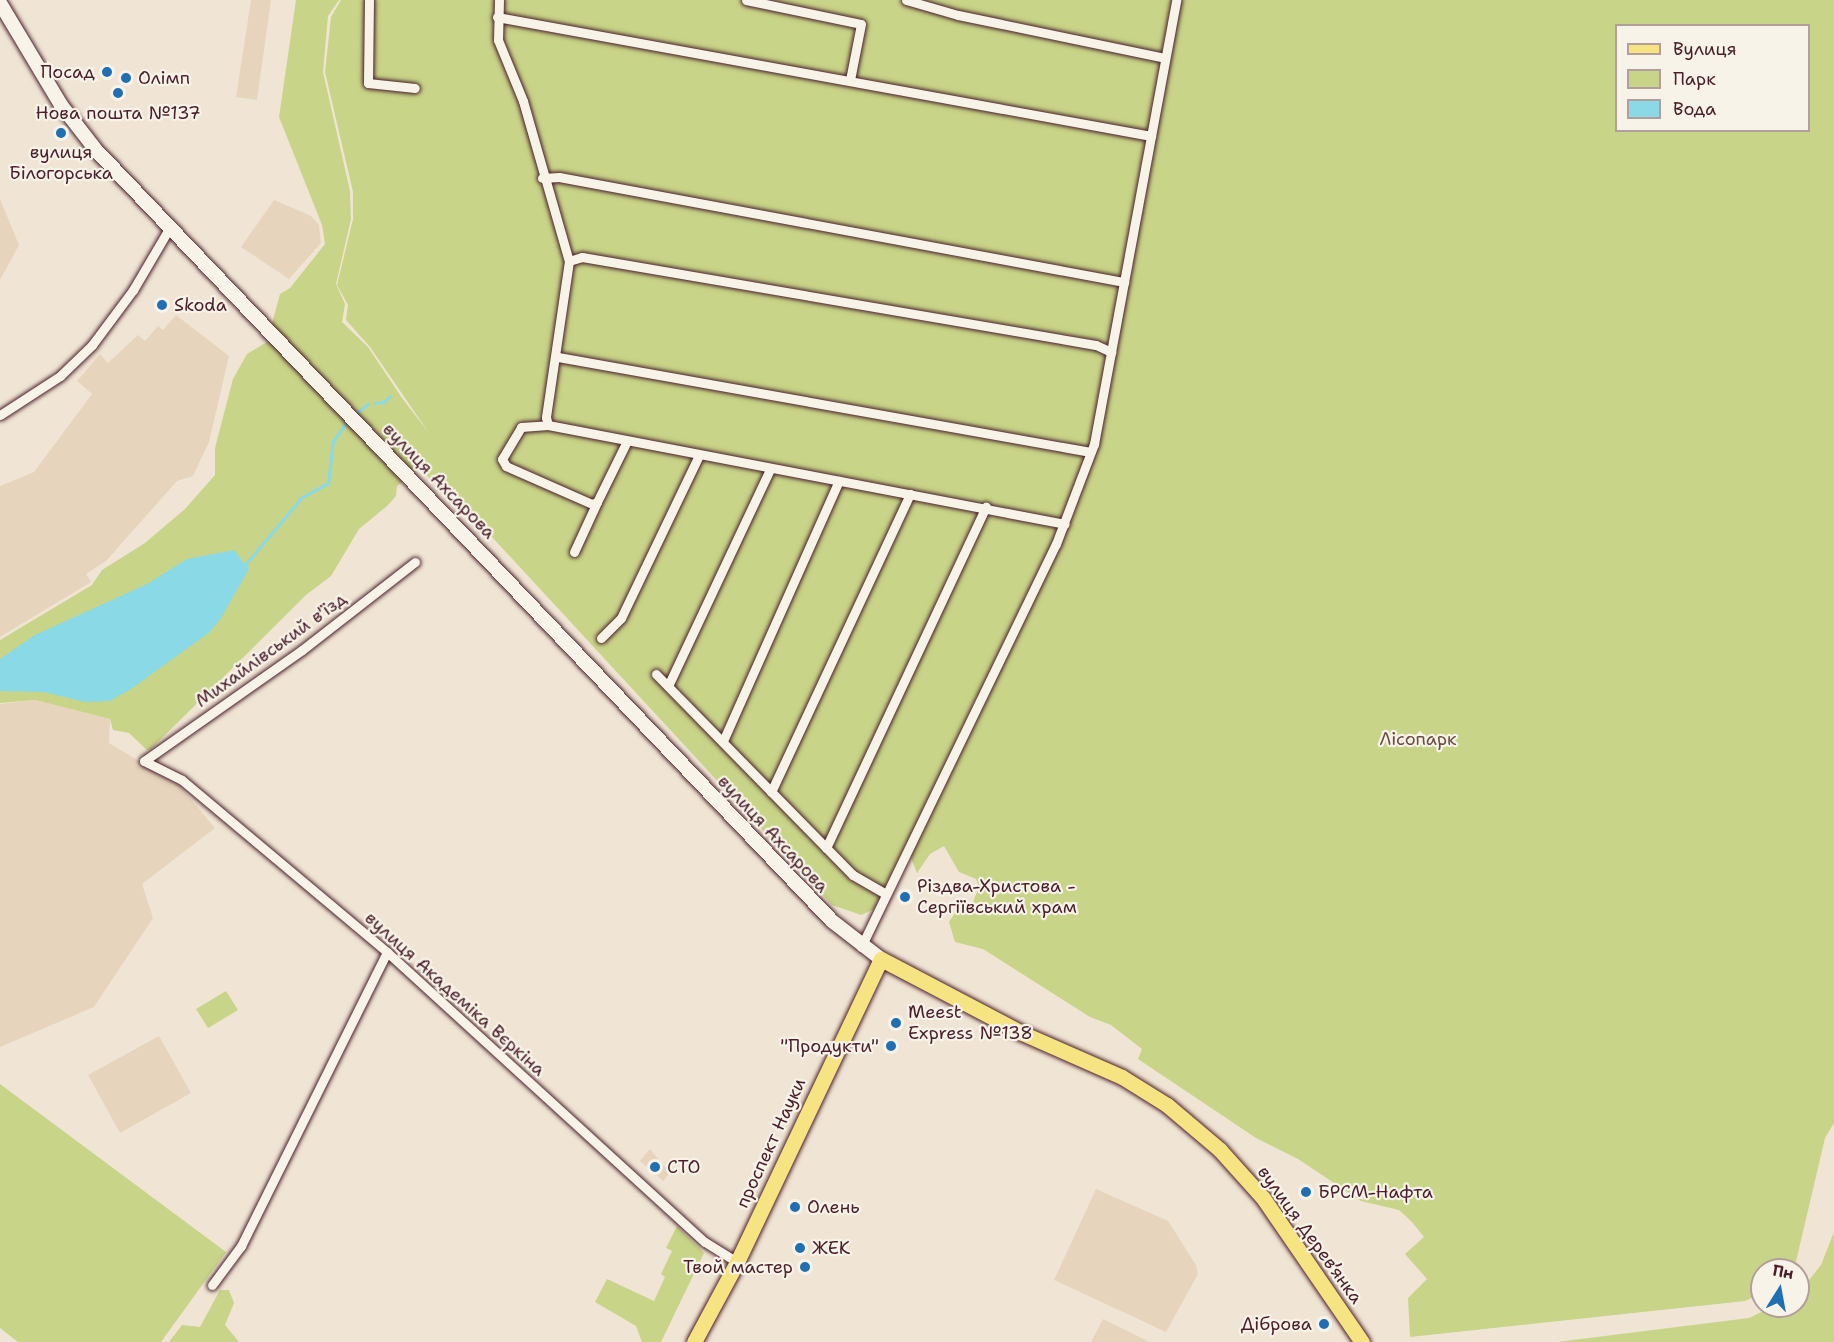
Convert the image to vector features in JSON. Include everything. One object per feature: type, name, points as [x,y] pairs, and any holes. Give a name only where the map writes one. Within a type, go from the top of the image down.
[{"type":"main road","name":"вулиця Ахсарова","points":[[0,3],[80,132],[453,521],[815,904],[861,947],[881,959]]},
{"type":"main road","name":"проспект Науки","points":[[694,1342],[737,1262],[881,959]]},
{"type":"main road","name":"вулиця Дерев’янка","points":[[881,959],[1022,1033],[1122,1077],[1176,1113],[1220,1150],[1263,1198],[1362,1342]]},
{"type":"street","points":[[369,0],[368,83],[415,88]]},
{"type":"street","points":[[499,0],[498,40],[523,101],[542,178],[569,261],[558,357],[546,417],[548,425]]},
{"type":"street","points":[[746,0],[861,24],[850,80]]},
{"type":"street","points":[[906,0],[958,15],[1165,58]]},
{"type":"street","points":[[861,947],[1065,524],[1091,452],[1176,0]]},
{"type":"street","points":[[497,17],[1151,136]]},
{"type":"street","points":[[542,178],[558,177],[1124,282]]},
{"type":"street","points":[[0,415],[60,376],[92,345],[133,290],[170,227]]},
{"type":"street","points":[[569,261],[582,258],[617,263],[1096,345],[1111,352]]},
{"type":"street","points":[[558,357],[1091,452]]},
{"type":"street","points":[[597,502],[586,503],[503,463],[502,454],[521,427],[548,425],[698,457],[986,507],[1065,524]]},
{"type":"street","points":[[574,552],[627,441]]},
{"type":"street","points":[[601,638],[621,618],[698,457]]},
{"type":"street","points":[[668,686],[770,469]]},
{"type":"street","points":[[723,741],[839,481]]},
{"type":"street","points":[[771,792],[910,494]]},
{"type":"street","points":[[826,848],[986,507]]},
{"type":"street","name":"Михайлівський в'їзд","points":[[144,760],[302,650],[415,562]]},
{"type":"street","points":[[656,674],[853,875],[886,894]]},
{"type":"street","name":"вулиця Академіка Вєркіна","points":[[144,760],[182,780],[387,952],[705,1242],[737,1262]]},
{"type":"street","points":[[212,1285],[241,1246],[387,952]]},
{"type":"shaded area","points":[[251,0],[271,0],[257,100],[236,97]]},
{"type":"shaded area","points":[[0,199],[19,245],[0,280]]},
{"type":"shaded area","points":[[274,200],[311,216],[319,225],[321,243],[289,279],[241,247]]},
{"type":"shaded area","points":[[176,315],[229,356],[209,442],[193,476],[177,481],[106,561],[86,574],[91,582],[0,637],[0,486],[34,472],[92,394],[77,381],[100,354],[108,363],[138,335],[145,341],[158,326],[163,330]]},
{"type":"shaded area","points":[[35,700],[110,719],[109,743],[179,785],[215,828],[142,884],[153,918],[94,1007],[0,1047],[0,704]]},
{"type":"shaded area","points":[[159,1036],[191,1093],[120,1133],[88,1075]]},
{"type":"shaded area","name":"СТО","points":[[650,1149],[670,1173],[663,1181],[640,1161]]},
{"type":"shaded area","points":[[1096,1189],[1168,1221],[1196,1265],[1198,1274],[1166,1332],[1054,1280]]},
{"type":"shaded area","points":[[1103,1319],[1150,1342],[1091,1342]]},
{"type":"green space","name":"Лісопарк","points":[[296,0],[339,0],[328,16],[323,72],[350,191],[351,219],[336,284],[345,304],[342,322],[368,347],[429,433],[370,347],[346,320],[348,305],[337,285],[353,219],[353,192],[325,72],[331,17],[341,0],[1834,0],[1834,1123],[1825,1138],[1797,1258],[1750,1258],[1750,1299],[1745,1301],[1410,1337],[1408,1298],[1427,1279],[1405,1254],[1424,1237],[1399,1210],[1361,1201],[1298,1159],[1256,1138],[1138,1059],[1142,1049],[1111,1025],[1090,1017],[983,949],[955,942],[949,922],[959,907],[971,907],[979,887],[976,879],[959,872],[944,846],[930,854],[917,873],[911,858],[903,857],[874,909],[861,915],[832,905],[455,497],[456,489],[444,490],[419,469],[397,486],[396,496],[387,506],[359,529],[331,576],[306,595],[151,749],[147,750],[129,733],[113,730],[110,719],[35,700],[0,703],[0,640],[92,585],[102,570],[145,543],[185,509],[215,475],[215,448],[233,379],[247,354],[267,342],[280,294],[290,288],[325,244],[322,225],[279,117]]},
{"type":"green space","points":[[226,991],[238,1010],[208,1028],[196,1009]]},
{"type":"green space","points":[[0,1084],[226,1252],[161,1342],[18,1342],[0,1328]]},
{"type":"green space","points":[[677,1226],[704,1253],[661,1342],[642,1342],[636,1326],[595,1302],[607,1279],[654,1301],[665,1277],[661,1274],[672,1251],[666,1248]]},
{"type":"green space","points":[[1834,1232],[1834,1342],[1557,1342],[1750,1318],[1810,1318],[1810,1279],[1821,1265]]},
{"type":"green space","points":[[220,1290],[229,1290],[234,1303],[225,1325],[239,1342],[169,1342],[182,1325],[200,1327]]},
{"type":"water","points":[[234,550],[249,569],[221,618],[210,632],[131,689],[110,701],[85,702],[44,692],[0,691],[0,659],[35,635],[147,584],[187,559]]},
{"type":"waterway","points":[[375,403],[384,402],[390,396]]},
{"type":"waterway","points":[[355,414],[368,404]]},
{"type":"waterway","points":[[244,566],[302,497],[328,483],[333,441],[348,420]]},
{"type":"place","name":"Посад","points":[[107,72]]},
{"type":"place","name":"Олімп","points":[[126,78]]},
{"type":"place","name":"Нова пошта №137","points":[[118,93]]},
{"type":"place","name":"вулиця Білогорська","points":[[61,133]]},
{"type":"place","name":"Skoda","points":[[162,305]]},
{"type":"place","name":"Різдва-Христова - Сергіївський храм","points":[[905,897]]},
{"type":"place","name":"Meest Express №138","points":[[896,1023]]},
{"type":"place","name":"\"Продукти\"","points":[[891,1046]]},
{"type":"place","name":"СТО","points":[[655,1167]]},
{"type":"place","name":"БРСМ-Нафта","points":[[1306,1192]]},
{"type":"place","name":"Олень","points":[[795,1207]]},
{"type":"place","name":"ЖЕК","points":[[800,1248]]},
{"type":"place","name":"Твой мастер","points":[[805,1267]]},
{"type":"place","name":"Діброва","points":[[1324,1324]]}]
